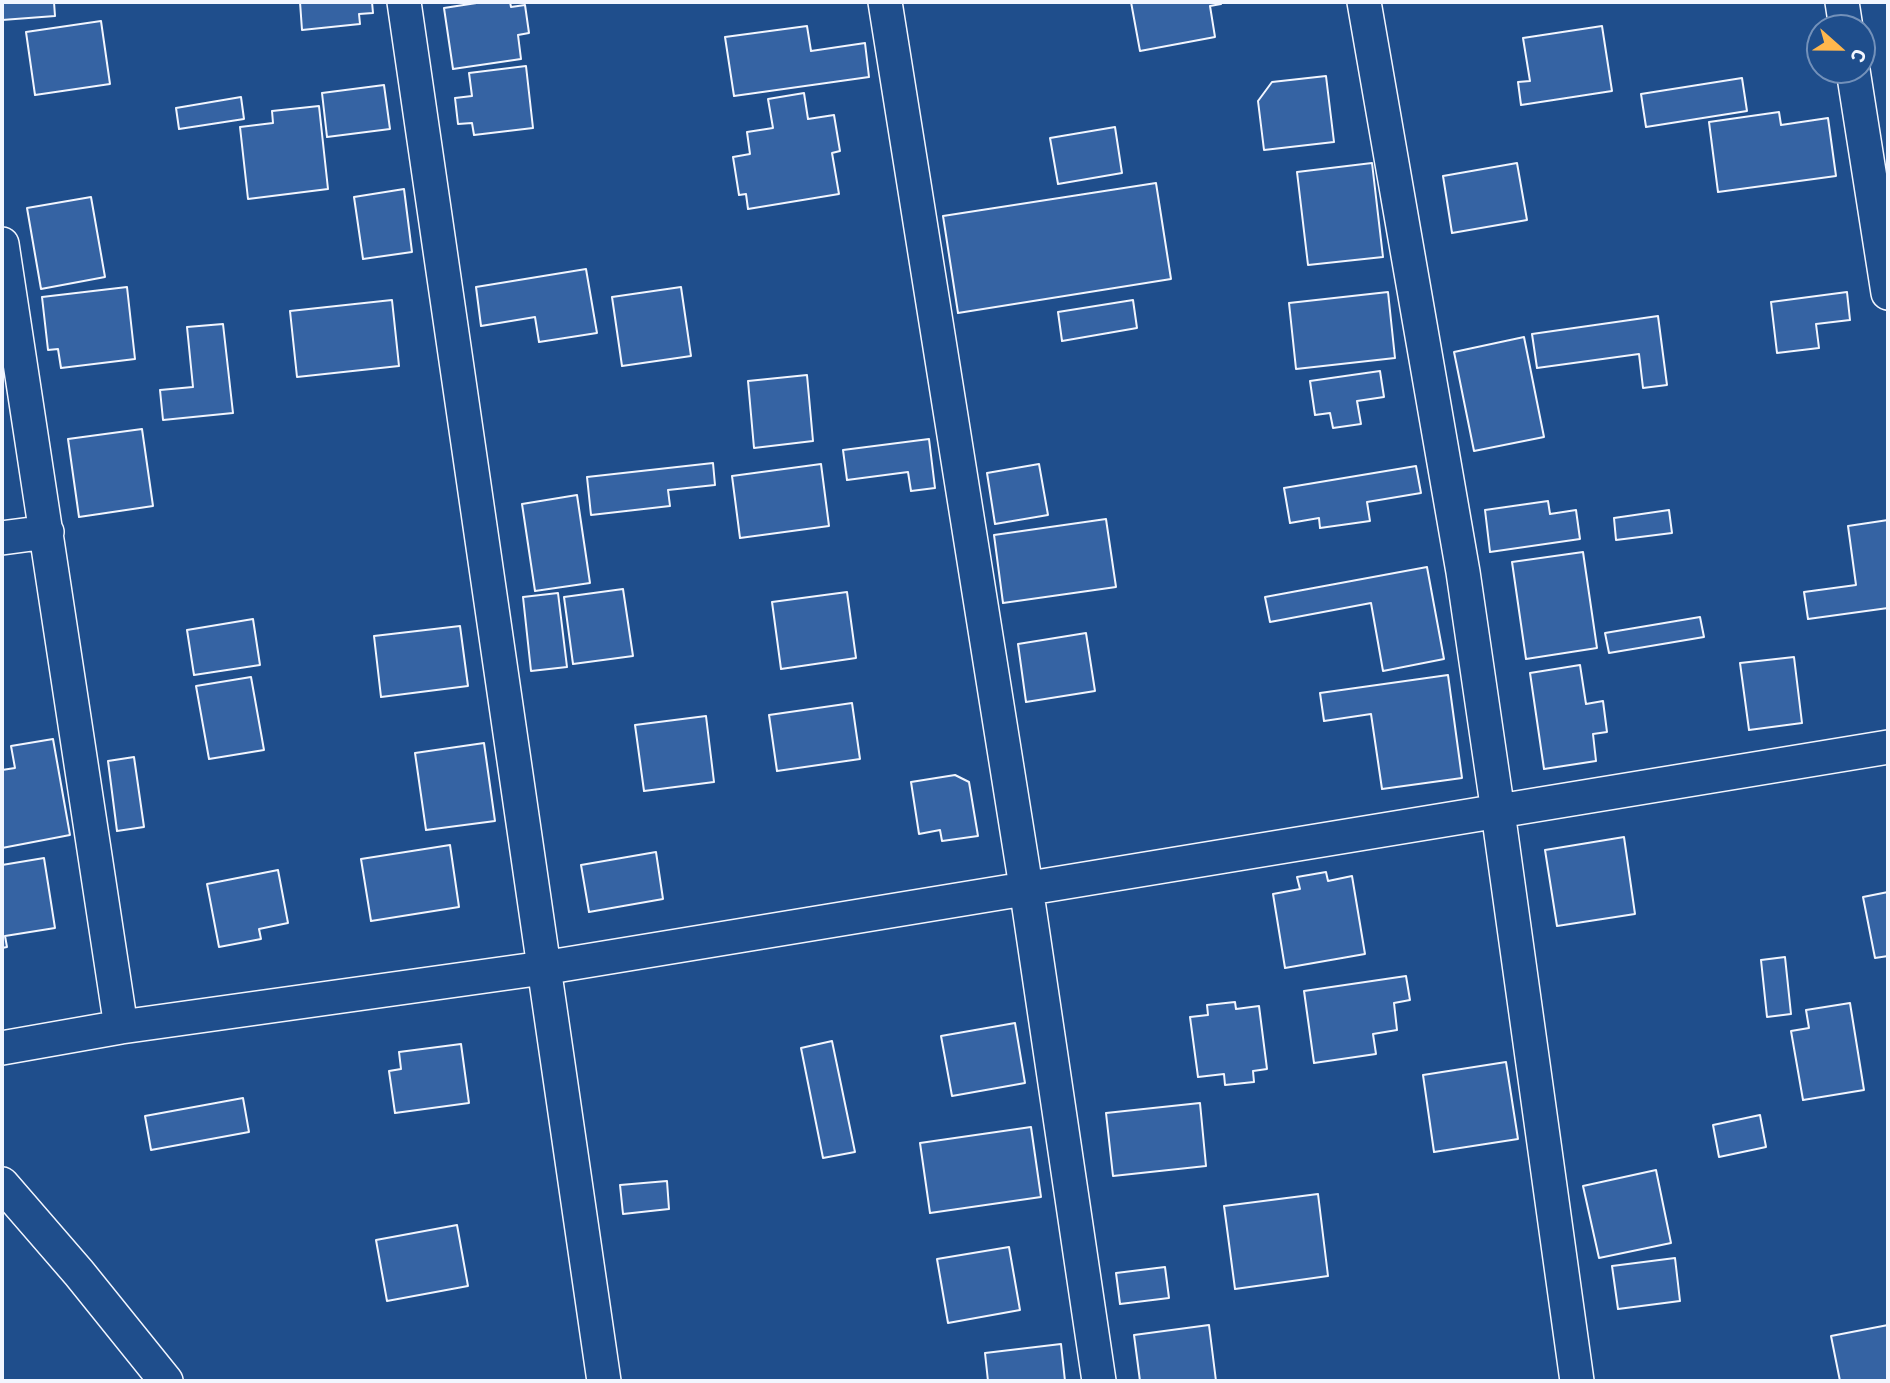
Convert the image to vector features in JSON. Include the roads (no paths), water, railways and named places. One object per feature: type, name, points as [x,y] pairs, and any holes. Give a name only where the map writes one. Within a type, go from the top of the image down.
[{"type":"street","points":[[404,2],[604,1381]]},
{"type":"street","points":[[885,2],[1026,887],[1099,1381]]},
{"type":"street","points":[[1363,2],[1463,572],[1577,1381]]},
{"type":"street","points":[[1855,84],[1888,293]]},
{"type":"street","points":[[2,244],[121,1027]]},
{"type":"street","points":[[2,538],[47,532]]},
{"type":"street","points":[[2,1048],[121,1027],[543,968],[1888,747]]},
{"type":"street","points":[[2,1184],[79,1273],[166,1381]]}]
